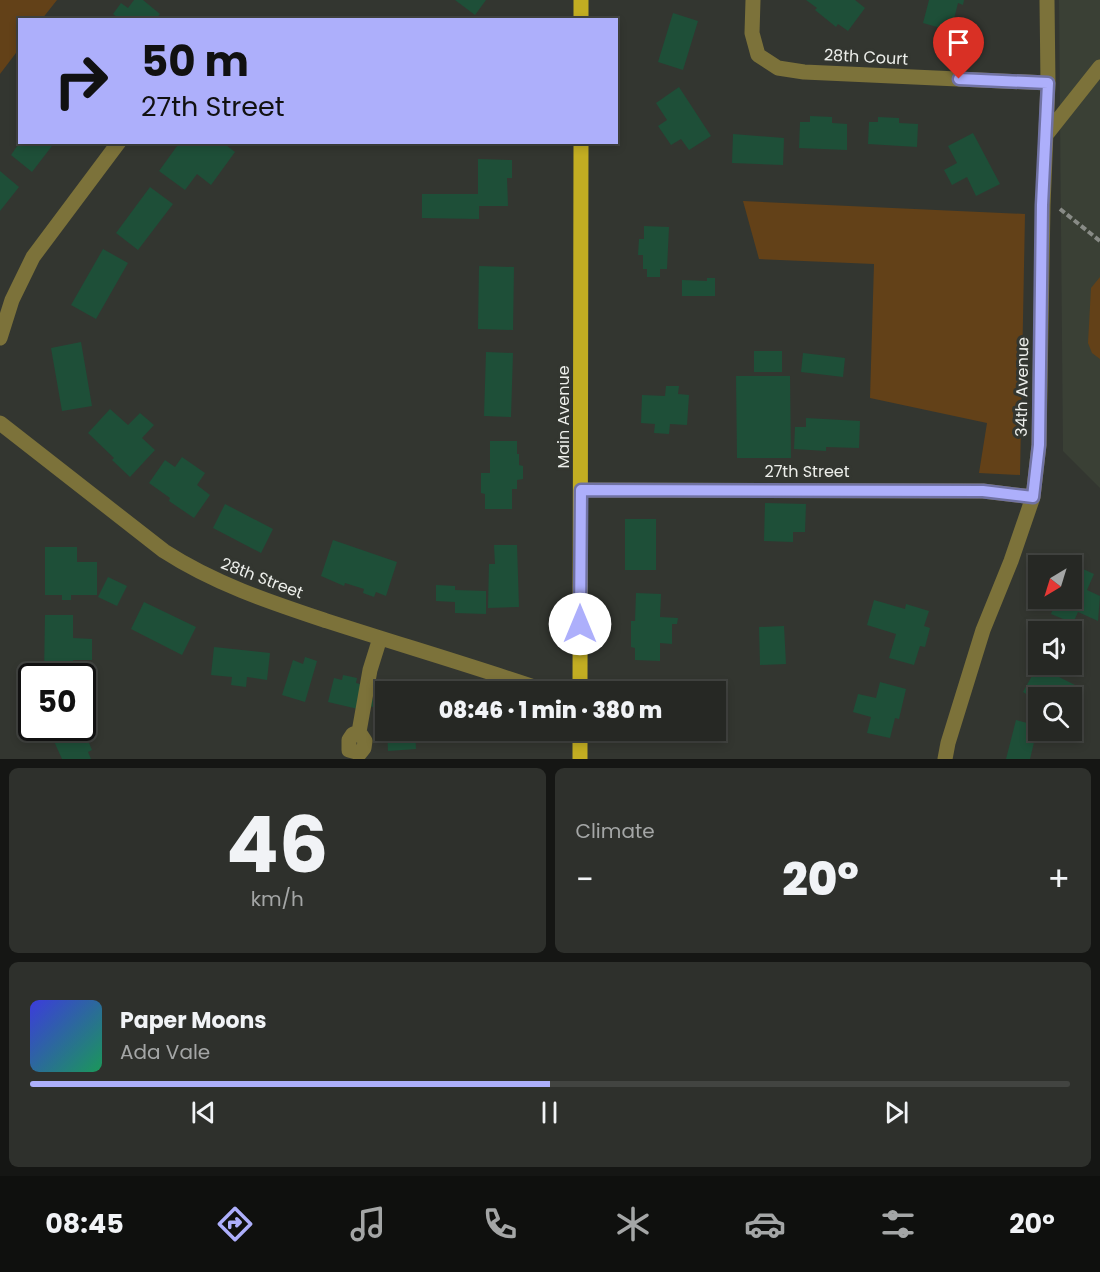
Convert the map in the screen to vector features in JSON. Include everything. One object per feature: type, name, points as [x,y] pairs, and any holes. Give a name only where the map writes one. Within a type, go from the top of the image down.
[{"type":"main road","points":[[581,0],[581,18]]},
{"type":"main road","name":"Main Avenue","points":[[580,681],[581,144]]},
{"type":"main road","points":[[580,741],[580,759]]},
{"type":"street","name":"28th Court","points":[[753,0],[752,33],[758,55],[778,68],[804,72],[1048,83]]},
{"type":"street","name":"34th Avenue","points":[[945,759],[983,630],[1011,561],[1033,497],[1039,445],[1043,195],[1048,83],[1047,0]]},
{"type":"street","points":[[1046,135],[1100,67]]},
{"type":"street","points":[[0,338],[12,300],[33,257],[118,144]]},
{"type":"street","name":"28th Street","points":[[0,423],[164,551],[226,585],[515,681]]},
{"type":"street","name":"27th Street","points":[[581,490],[983,491],[1033,497]]},
{"type":"street","points":[[359,732],[370,670],[380,638]]},
{"type":"path","points":[[1043,195],[1100,241]]},
{"type":"shaded area","points":[[0,0],[57,0],[43,18],[18,18],[18,50],[0,74]]},
{"type":"shaded area","points":[[1059,0],[1100,0],[1100,488],[1063,451]]},
{"type":"shaded area","points":[[743,201],[1025,214],[1020,475],[979,473],[987,423],[870,398],[874,264],[759,259]]},
{"type":"shaded area","points":[[1100,277],[1100,359],[1092,353],[1088,343],[1091,288]]},
{"type":"building","points":[[134,0],[143,0],[160,14],[157,18],[118,18],[113,14],[121,3],[128,8]]},
{"type":"building","points":[[455,0],[486,0],[475,15]]},
{"type":"building","points":[[806,0],[855,0],[865,8],[848,31],[838,24],[836,27]]},
{"type":"building","points":[[929,0],[964,0],[963,5],[958,3],[951,31],[923,23]]},
{"type":"building","points":[[673,13],[698,21],[683,70],[658,62]]},
{"type":"building","points":[[679,87],[711,136],[689,150],[681,139],[671,145],[658,126],[667,120],[656,103]]},
{"type":"building","points":[[810,116],[832,117],[832,123],[847,124],[847,150],[799,148],[800,122],[810,122]]},
{"type":"building","points":[[878,117],[899,118],[899,123],[918,124],[917,147],[868,144],[869,122],[878,122]]},
{"type":"building","points":[[973,133],[1000,184],[976,196],[967,177],[952,185],[944,170],[957,163],[948,146]]},
{"type":"building","points":[[733,134],[784,138],[783,165],[732,163]]},
{"type":"building","points":[[19,144],[53,144],[32,172],[11,155]]},
{"type":"building","points":[[179,144],[225,144],[235,152],[211,185],[197,174],[185,190],[159,171]]},
{"type":"building","points":[[478,159],[512,160],[512,178],[507,178],[508,206],[479,206],[479,219],[422,218],[422,194],[478,194]]},
{"type":"building","points":[[0,171],[19,187],[0,211]]},
{"type":"building","points":[[150,187],[173,204],[138,250],[116,233]]},
{"type":"building","points":[[644,226],[669,227],[667,269],[660,269],[660,277],[647,277],[647,269],[643,269],[643,255],[638,255],[639,239],[644,239]]},
{"type":"building","points":[[103,249],[128,263],[96,319],[71,305]]},
{"type":"building","points":[[479,266],[514,267],[513,330],[478,329]]},
{"type":"building","points":[[707,278],[715,278],[715,296],[682,296],[682,280],[707,281]]},
{"type":"building","points":[[81,342],[92,406],[62,411],[51,348]]},
{"type":"building","points":[[754,351],[782,351],[782,372],[754,372]]},
{"type":"building","points":[[486,352],[513,353],[511,417],[484,416]]},
{"type":"building","points":[[803,353],[845,358],[843,377],[801,372]]},
{"type":"building","points":[[736,376],[790,376],[791,458],[737,458]]},
{"type":"building","points":[[666,386],[679,386],[678,394],[689,395],[687,425],[670,424],[669,434],[654,433],[655,424],[641,423],[642,395],[665,396]]},
{"type":"building","points":[[110,409],[128,425],[140,413],[154,425],[142,438],[155,450],[130,477],[88,433]]},
{"type":"building","points":[[806,418],[860,421],[859,448],[826,447],[826,451],[794,449],[795,427],[806,427]]},
{"type":"building","points":[[490,441],[517,441],[519,465],[523,466],[523,479],[517,480],[517,489],[512,489],[512,509],[485,509],[485,494],[481,493],[481,473],[490,473]]},
{"type":"building","points":[[182,457],[205,473],[197,485],[210,495],[194,518],[169,501],[170,498],[149,483],[165,460],[175,467]]},
{"type":"building","points":[[765,503],[806,504],[805,532],[793,532],[793,542],[764,541]]},
{"type":"building","points":[[225,504],[273,529],[261,553],[213,528]]},
{"type":"building","points":[[625,519],[656,519],[656,570],[625,570]]},
{"type":"building","points":[[333,540],[397,562],[386,596],[376,592],[374,597],[363,593],[364,589],[345,583],[344,586],[321,576]]},
{"type":"building","points":[[494,545],[517,545],[519,607],[488,608],[489,564],[495,564]]},
{"type":"building","points":[[45,547],[77,547],[77,562],[97,562],[97,595],[71,595],[71,600],[62,600],[62,595],[45,595]]},
{"type":"building","points":[[1082,569],[1094,574],[1087,590],[1100,596],[1098,621],[1078,612],[1074,621],[1051,614],[1053,609],[1082,609]]},
{"type":"building","points":[[108,577],[127,586],[117,606],[98,597]]},
{"type":"building","points":[[436,585],[455,586],[455,590],[486,591],[486,614],[455,613],[455,602],[436,601]]},
{"type":"building","points":[[636,593],[661,594],[660,617],[678,618],[677,624],[672,624],[672,644],[660,643],[660,661],[635,660],[635,648],[631,647],[631,621],[635,621]]},
{"type":"building","points":[[874,600],[905,609],[906,604],[929,611],[924,626],[930,628],[925,647],[920,646],[914,665],[889,658],[896,634],[867,625]]},
{"type":"building","points":[[144,602],[196,627],[182,655],[131,629]]},
{"type":"building","points":[[45,615],[73,615],[73,638],[92,639],[92,660],[73,660],[73,663],[44,663]]},
{"type":"building","points":[[784,626],[786,664],[760,665],[759,627]]},
{"type":"building","points":[[214,647],[270,653],[267,680],[247,677],[246,687],[231,685],[232,677],[211,675]]},
{"type":"building","points":[[305,657],[317,661],[305,702],[282,695],[293,660],[303,664]]},
{"type":"building","points":[[343,675],[357,678],[356,683],[364,685],[358,709],[328,702],[334,678],[342,680]]},
{"type":"building","points":[[1032,675],[1060,675],[1059,677],[1077,686],[1028,687],[1028,695],[1023,692]]},
{"type":"building","points":[[880,682],[906,689],[899,719],[895,718],[890,738],[867,733],[871,717],[853,712],[858,694],[876,698]]},
{"type":"building","points":[[375,693],[375,708],[370,706]]},
{"type":"building","points":[[1016,720],[1028,723],[1028,741],[1034,741],[1030,759],[1006,759]]},
{"type":"building","points":[[54,741],[88,741],[92,750],[88,752],[91,759],[62,759]]},
{"type":"building","points":[[388,741],[416,741],[416,749],[388,751]]},
{"type":"route","points":[[580,624],[581,490],[983,491],[1033,497],[1039,445],[1042,205],[1048,83],[959,79]]}]
